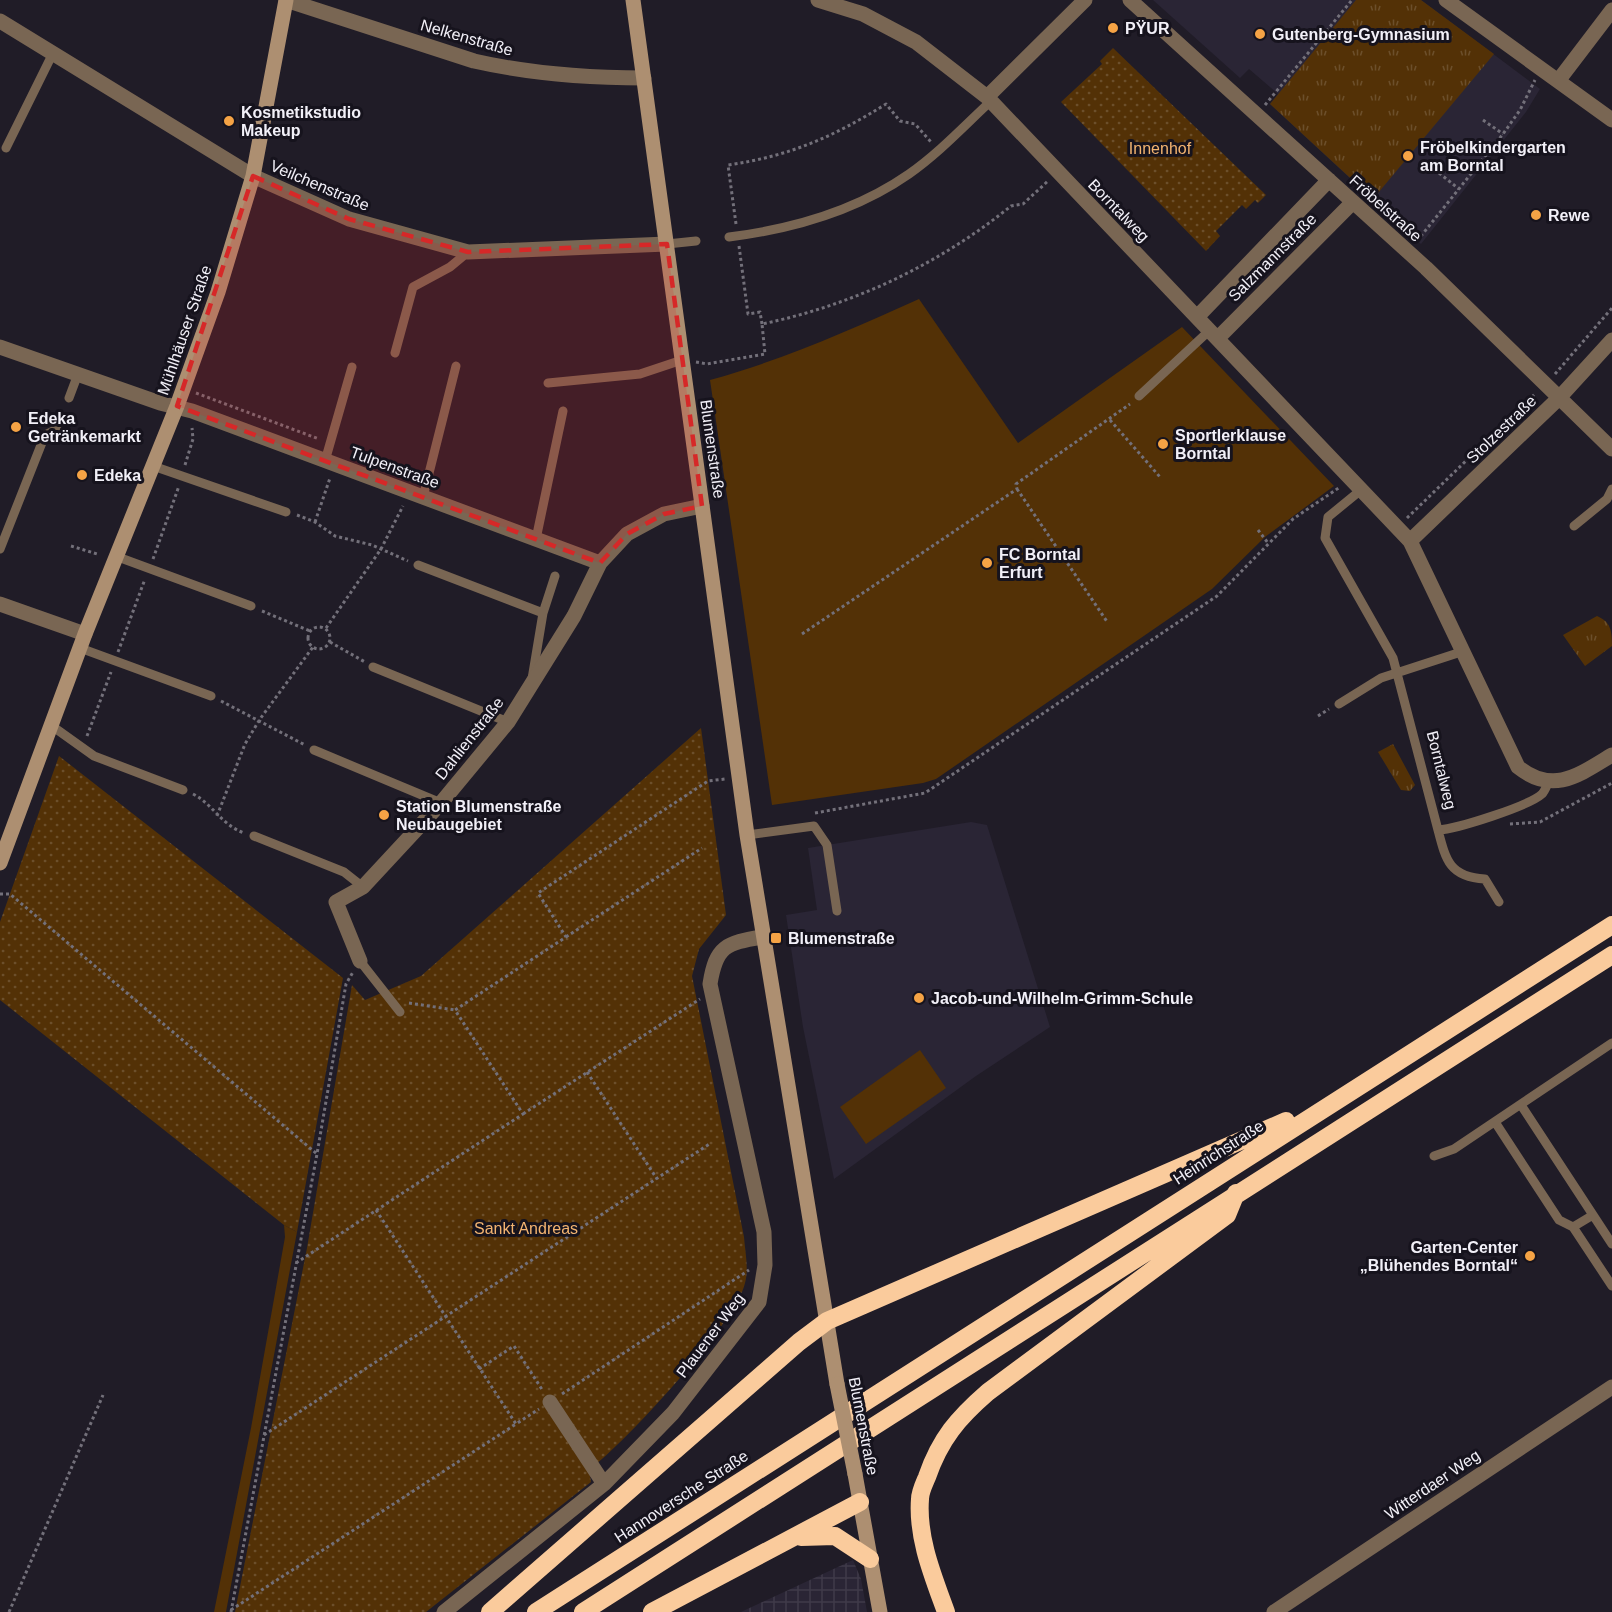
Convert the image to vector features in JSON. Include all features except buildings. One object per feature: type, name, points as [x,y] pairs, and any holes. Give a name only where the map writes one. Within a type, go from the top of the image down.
[{"type":"highway","name":"Heinrichstraße","points":[[846,1413],[1612,925]]},
{"type":"highway","points":[[583,1612],[1612,955]]},
{"type":"highway","points":[[490,1612],[790,1350],[827,1321],[1287,1121],[1323,1109]]},
{"type":"highway","points":[[946,1612],[921,1530],[920,1497],[936,1451],[962,1415],[988,1392],[1227,1215],[1236,1193]]},
{"type":"highway","name":"Hannoversche Straße","points":[[536,1612],[846,1413]]},
{"type":"highway","points":[[652,1612],[860,1503]]},
{"type":"highway","points":[[794,1538],[834,1536],[854,1546],[870,1558]]},
{"type":"street","name":"Nelkenstraße","points":[[286,0],[474,61],[551,75],[644,78]]},
{"type":"street","name":"Mühlhäuser Straße","points":[[0,862],[82,641],[177,406],[218,292],[253,176],[286,0]]},
{"type":"street","name":"Blumenstraße","points":[[633,0],[762,937],[837,1384],[880,1612]]},
{"type":"street","name":"Borntalweg","points":[[818,0],[863,14],[916,42],[989,99],[1410,541],[1461,652],[1518,767],[1530,777],[1550,781]]},
{"type":"street","points":[[989,99],[1085,0]]},
{"type":"street","name":"Fröbelstraße","points":[[1130,0],[1353,202],[1546,383],[1612,449]]},
{"type":"street","points":[[1446,0],[1612,120]]},
{"type":"street","points":[[1558,81],[1612,10]]},
{"type":"street","name":"Veilchenstraße","points":[[0,21],[253,176],[349,219],[468,252],[666,244]]},
{"type":"street","name":"Salzmannstraße","points":[[1197,316],[1329,180]]},
{"type":"street","name":"Salzmannstraße","points":[[1214,334],[1353,202]]},
{"type":"street","name":"Stolzestraße","points":[[1410,541],[1559,398],[1612,340]]},
{"type":"street","name":"Tulpenstraße","points":[[0,347],[192,411],[600,563]]},
{"type":"street","name":"Dahlienstraße","points":[[360,961],[336,902],[363,886],[441,803],[508,722],[574,616],[600,563],[627,534],[664,514],[702,506]]},
{"type":"street","points":[[0,604],[82,641]]},
{"type":"street","points":[[1550,781],[1570,779],[1612,755]]},
{"type":"street","name":"Plauener Weg","points":[[444,1612],[604,1484],[673,1413],[741,1329],[759,1302],[765,1265],[764,1232],[710,984],[714,961],[722,948],[739,941],[762,937]]},
{"type":"street","name":"Witterdaer Weg","points":[[1274,1612],[1612,1387]]},
{"type":"street","points":[[550,1402],[604,1484]]},
{"type":"lane","points":[[6,148],[53,53]]},
{"type":"lane","points":[[733,236],[804,223],[863,200],[911,173],[938,151],[989,99]]},
{"type":"lane","points":[[666,244],[696,241]]},
{"type":"lane","points":[[395,353],[413,287],[450,267],[468,252]]},
{"type":"lane","points":[[1139,396],[1214,334]]},
{"type":"lane","points":[[548,383],[640,374],[682,360]]},
{"type":"lane","points":[[416,494],[456,366]]},
{"type":"lane","points":[[330,463],[352,367]]},
{"type":"lane","points":[[69,398],[78,374]]},
{"type":"lane","points":[[536,539],[563,411]]},
{"type":"lane","points":[[0,549],[45,435],[57,429]]},
{"type":"lane","points":[[153,466],[286,512]]},
{"type":"lane","name":"Borntalweg","points":[[1356,484],[1328,517],[1325,538],[1389,646],[1399,672],[1438,830],[1455,829],[1541,795],[1550,781]]},
{"type":"lane","points":[[1574,526],[1607,499],[1612,489]]},
{"type":"lane","points":[[117,557],[251,606]]},
{"type":"lane","points":[[418,565],[543,613]]},
{"type":"lane","points":[[531,685],[543,613],[555,576]]},
{"type":"lane","points":[[82,641],[115,660],[211,696]]},
{"type":"lane","points":[[1339,704],[1381,678],[1461,652]]},
{"type":"lane","points":[[373,667],[508,722]]},
{"type":"lane","points":[[52,726],[83,750],[183,790]]},
{"type":"lane","points":[[314,750],[441,803]]},
{"type":"lane","points":[[747,835],[814,826],[827,845],[837,911]]},
{"type":"lane","points":[[1438,830],[1444,852],[1454,870],[1469,878],[1485,879],[1500,902]]},
{"type":"lane","points":[[254,836],[344,872],[363,886]]},
{"type":"lane","name":"Dahlienstraße","points":[[360,961],[400,1012]]},
{"type":"lane","points":[[1434,1156],[1454,1149],[1612,1043]]},
{"type":"lane","points":[[1521,1105],[1612,1244]]},
{"type":"lane","points":[[1496,1122],[1558,1220],[1573,1227],[1612,1286]]},
{"type":"lane","points":[[1573,1227],[1593,1215]]},
{"type":"path","points":[[1276,92],[1352,0]]},
{"type":"path","points":[[1417,241],[1503,134],[1520,110],[1532,83]]},
{"type":"path","points":[[735,218],[728,165],[761,160],[801,149],[841,131],[886,104],[900,121],[915,124],[938,151]]},
{"type":"path","points":[[1483,120],[1503,134]]},
{"type":"path","points":[[1524,148],[1529,152]]},
{"type":"path","points":[[762,324],[804,315],[867,293],[895,279],[937,257],[1011,206],[1023,204],[1057,172]]},
{"type":"path","points":[[1439,173],[1460,189]]},
{"type":"path","points":[[682,360],[707,364],[765,354],[760,312],[748,314],[733,236]]},
{"type":"path","points":[[1410,541],[1406,519],[1546,383],[1612,308]]},
{"type":"path","points":[[1108,623],[1017,489],[1016,484],[1110,420],[1139,396]]},
{"type":"path","points":[[83,750],[182,476],[193,439],[192,411]]},
{"type":"path","points":[[1110,420],[1160,477]]},
{"type":"path","points":[[315,522],[330,463]]},
{"type":"path","points":[[813,814],[925,793],[1217,596],[1293,519],[1356,484]]},
{"type":"path","points":[[802,634],[1017,489]]},
{"type":"path","points":[[326,628],[416,494]]},
{"type":"path","points":[[286,512],[315,522],[335,536],[381,549],[418,565]]},
{"type":"path","points":[[1258,530],[1268,543]]},
{"type":"path","points":[[71,546],[97,554]]},
{"type":"path","points":[[251,606],[310,631]]},
{"type":"path","points":[[313,647],[308,638],[310,631],[319,626],[326,628],[330,634],[330,642]]},
{"type":"path","points":[[313,647],[322,648],[330,642]]},
{"type":"path","points":[[330,642],[373,667]]},
{"type":"path","points":[[216,816],[245,744],[260,719],[313,647]]},
{"type":"path","points":[[211,696],[260,719],[314,750]]},
{"type":"path","points":[[566,938],[537,893],[708,781],[739,777]]},
{"type":"path","points":[[1497,814],[1497,825],[1540,822],[1612,783]]},
{"type":"path","points":[[183,790],[202,799],[230,828],[254,836]]},
{"type":"path","points":[[386,992],[405,1002],[455,1010],[702,848]]},
{"type":"path","points":[[0,894],[10,894],[317,1154]]},
{"type":"path","points":[[231,1611],[317,1154],[346,984],[360,961]]},
{"type":"path","points":[[296,1263],[696,1000],[713,996]]},
{"type":"path","points":[[455,1010],[523,1114]]},
{"type":"path","points":[[587,1072],[657,1179]]},
{"type":"path","points":[[264,1435],[711,1143]]},
{"type":"path","points":[[376,1210],[516,1424]]},
{"type":"path","points":[[231,1611],[746,1271],[765,1265]]},
{"type":"path","points":[[480,1369],[514,1346],[550,1402]]},
{"type":"path","points":[[9,1612],[103,1395]]},
{"type":"highlighted area","points":[[253,176],[349,219],[468,252],[667,244],[702,506],[664,514],[627,534],[600,563],[177,406]]},
{"type":"shaded area","name":"Fröbelkindergarten am Borntal","points":[[1153,0],[1421,0],[1540,89],[1526,112],[1421,244],[1270,104],[1278,94],[1249,69],[1240,78]]},
{"type":"shaded area","name":"Jacob-und-Wilhelm-Grimm-Schule","points":[[971,822],[987,825],[1050,1027],[976,1076],[834,1179],[803,1027],[786,915],[817,910],[808,848]]},
{"type":"shaded area","points":[[853,1560],[861,1579],[867,1612],[741,1612]]},
{"type":"green space","name":"Fröbelkindergarten am Borntal","points":[[1356,0],[1421,0],[1494,54],[1373,199],[1270,104]]},
{"type":"green space","name":"Innenhof","points":[[1113,48],[1266,195],[1258,203],[1255,200],[1246,209],[1242,205],[1216,231],[1220,236],[1206,251],[1061,102],[1102,64],[1100,61]]},
{"type":"green space","name":"FC Borntal Erfurt","points":[[919,299],[1018,443],[1182,327],[1334,486],[1265,537],[1212,589],[936,779],[923,783],[772,805],[710,380],[790,354]]},
{"type":"green space","points":[[1597,616],[1610,628],[1612,646],[1585,666],[1563,635]]},
{"type":"green space","name":"Sankt Andreas","points":[[701,728],[726,915],[699,949],[692,976],[744,1237],[746,1278],[737,1301],[722,1325],[677,1382],[627,1435],[589,1470],[591,1482],[426,1612],[235,1612],[307,1248],[352,985],[365,1000],[421,976]]},
{"type":"green space","points":[[1393,744],[1415,785],[1410,791],[1401,790],[1378,752]]},
{"type":"green space","points":[[59,756],[343,978],[297,1232],[284,1225],[0,1000],[0,922]]},
{"type":"green space","points":[[920,1050],[946,1088],[866,1144],[840,1107]]},
{"type":"green space","points":[[284,1225],[297,1232],[226,1612],[214,1612],[251,1428],[285,1237]]},
{"type":"place","name":"PŸUR","points":[[1113,28]]},
{"type":"place","name":"Gutenberg-Gymnasium","points":[[1260,34]]},
{"type":"place","name":"Kosmetikstudio Makeup","points":[[229,121]]},
{"type":"place","name":"Fröbelkindergarten am Borntal","points":[[1408,156]]},
{"type":"place","name":"Rewe","points":[[1536,215]]},
{"type":"place","name":"Edeka Getränkemarkt","points":[[16,427]]},
{"type":"place","name":"Sportlerklause Borntal","points":[[1163,444]]},
{"type":"place","name":"Edeka","points":[[82,475]]},
{"type":"place","name":"FC Borntal Erfurt","points":[[987,563]]},
{"type":"place","name":"Station Blumenstraße Neubaugebiet","points":[[384,815]]},
{"type":"place","name":"Blumenstraße","points":[[776,938]]},
{"type":"place","name":"Jacob-und-Wilhelm-Grimm-Schule","points":[[919,998]]},
{"type":"place","name":"Garten-Center „Blühendes Borntal“","points":[[1530,1256]]}]
